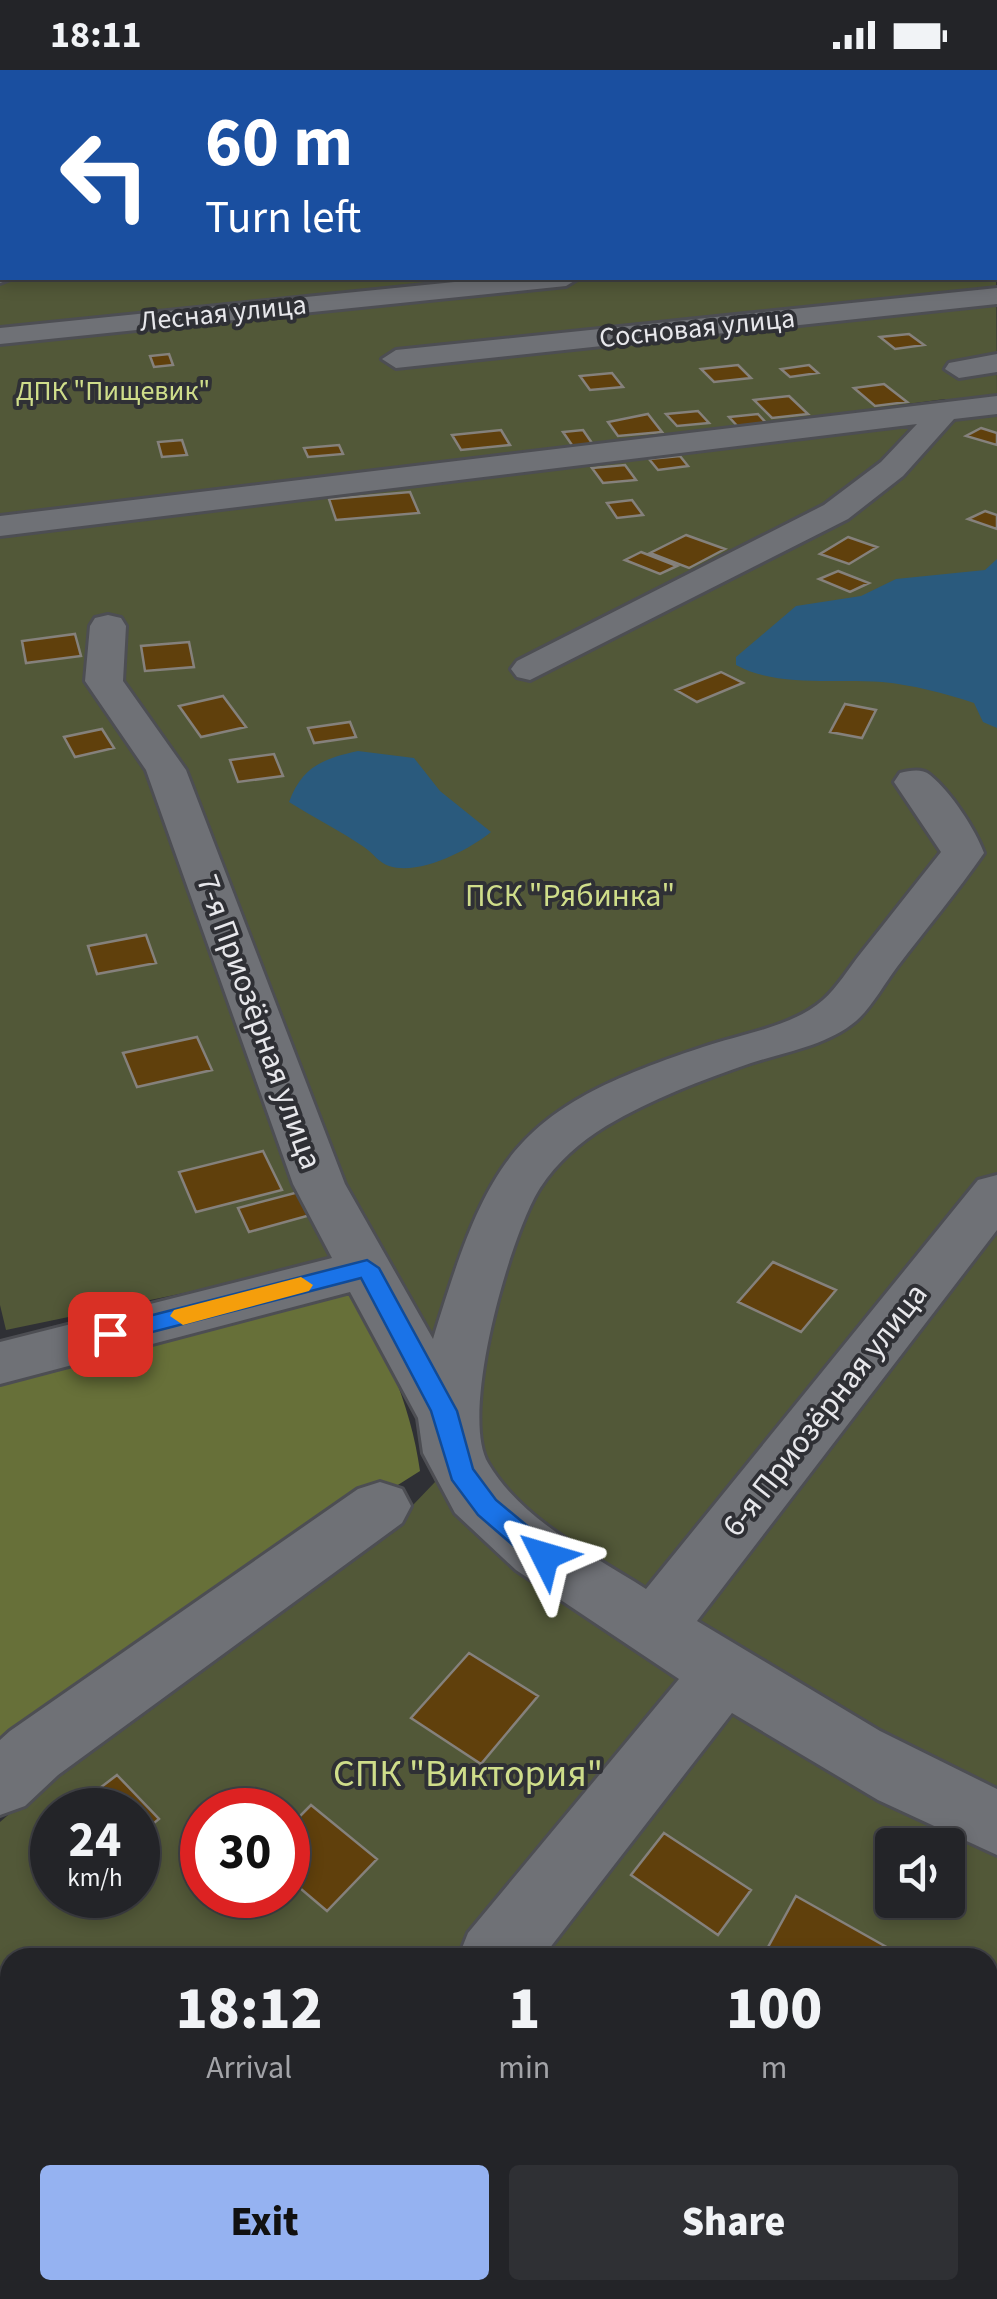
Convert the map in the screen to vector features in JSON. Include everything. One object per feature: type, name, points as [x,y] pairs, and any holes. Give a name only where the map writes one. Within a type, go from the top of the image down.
[{"type":"street","name":"Лесная улица","points":[[0,336],[502,281]]},
{"type":"street","name":"Сосновая улица","points":[[396,360],[997,296]]},
{"type":"street","points":[[959,369],[997,363]]},
{"type":"street","points":[[0,526],[997,406]]},
{"type":"street","points":[[530,669],[836,512],[892,469],[943,413]]},
{"type":"street","name":"7-я Приозёрная улица","points":[[108,626],[104,681],[166,770],[318,1184],[444,1411],[461,1473],[487,1508],[545,1556],[724,1673],[916,1784],[994,1816]]},
{"type":"street","name":"7-я Приозёрная улица","points":[[444,1411],[486,1250],[506,1198],[528,1166],[555,1138],[636,1091],[683,1069],[817,1026],[840,1010],[963,853],[958,839],[914,782]]},
{"type":"street","name":"6-я Приозёрная улица","points":[[654,1627],[997,1193]]},
{"type":"street","points":[[0,1363],[367,1268]]},
{"type":"street","points":[[0,1784],[34,1753],[380,1506]]},
{"type":"street","points":[[503,1948],[724,1673]]},
{"type":"green space","name":"ДПК \"Пищевик\"","points":[[0,280],[996,280],[997,399],[951,404],[945,399],[771,422],[774,427],[0,518]]},
{"type":"green space","name":"ПСК \"Рябинка\"","points":[[997,410],[997,1948],[0,1948],[0,1822],[30,1796],[30,1918],[160,1918],[160,1788],[39,1788],[74,1758],[391,1528],[435,1482],[413,1395],[348,1259],[6,1330],[0,1305],[0,537]]},
{"type":"green space","points":[[353,1278],[402,1396],[420,1471],[140,1648],[0,1770],[0,1349]]},
{"type":"water","points":[[997,559],[997,728],[983,722],[974,703],[928,690],[882,682],[770,677],[736,665],[736,657],[796,606],[861,596],[896,579],[985,570]]},
{"type":"water","points":[[358,751],[414,758],[440,791],[491,832],[443,860],[401,868],[385,865],[355,841],[289,802],[300,780],[315,766]]},
{"type":"building","points":[[909,334],[924,345],[895,349],[880,337]]},
{"type":"building","points":[[169,354],[173,365],[154,367],[150,356]]},
{"type":"building","points":[[738,365],[751,378],[714,382],[701,369]]},
{"type":"building","points":[[809,365],[818,373],[790,377],[781,369]]},
{"type":"building","points":[[612,373],[623,387],[590,390],[580,376]]},
{"type":"building","points":[[884,384],[907,402],[875,406],[854,388]]},
{"type":"building","points":[[789,396],[808,414],[772,418],[754,400]]},
{"type":"building","points":[[698,411],[709,423],[677,426],[666,414]]},
{"type":"building","points":[[648,414],[662,432],[618,436],[608,422]]},
{"type":"building","points":[[758,414],[769,426],[740,429],[729,417]]},
{"type":"building","points":[[981,428],[997,433],[997,445],[966,436]]},
{"type":"building","points":[[501,430],[510,445],[461,450],[452,435]]},
{"type":"building","points":[[583,430],[594,446],[574,448],[563,432]]},
{"type":"building","points":[[182,440],[187,455],[162,457],[158,442]]},
{"type":"building","points":[[339,445],[343,454],[308,457],[304,448]]},
{"type":"building","points":[[680,456],[688,466],[658,470],[649,459]]},
{"type":"building","points":[[625,465],[636,480],[603,483],[592,468]]},
{"type":"building","points":[[410,492],[419,513],[336,520],[329,499]]},
{"type":"building","points":[[632,500],[643,515],[617,518],[607,503]]},
{"type":"building","points":[[985,511],[997,515],[997,529],[968,519]]},
{"type":"building","points":[[686,535],[725,549],[689,568],[650,553]]},
{"type":"building","points":[[848,537],[877,547],[849,564],[820,554]]},
{"type":"building","points":[[641,552],[677,566],[660,574],[625,560]]},
{"type":"building","points":[[838,571],[869,583],[850,592],[819,579]]},
{"type":"building","points":[[75,634],[81,656],[26,663],[22,641]]},
{"type":"building","points":[[189,642],[194,667],[145,671],[141,646]]},
{"type":"building","points":[[721,672],[743,683],[697,702],[676,690]]},
{"type":"building","points":[[223,696],[246,727],[201,737],[179,706]]},
{"type":"building","points":[[845,704],[876,710],[862,738],[830,732]]},
{"type":"building","points":[[350,722],[356,737],[314,743],[308,728]]},
{"type":"building","points":[[102,729],[114,748],[75,757],[64,737]]},
{"type":"building","points":[[274,754],[283,776],[238,782],[230,760]]},
{"type":"building","points":[[146,935],[156,963],[97,974],[88,946]]},
{"type":"building","points":[[197,1037],[212,1070],[137,1087],[123,1053]]},
{"type":"building","points":[[263,1151],[282,1190],[196,1212],[179,1172]]},
{"type":"building","points":[[314,1188],[325,1211],[249,1232],[238,1208]]},
{"type":"building","points":[[773,1262],[836,1290],[801,1332],[738,1302]]},
{"type":"building","points":[[469,1653],[538,1696],[481,1764],[411,1718]]},
{"type":"building","points":[[117,1775],[129,1788],[100,1788]]},
{"type":"building","points":[[310,1806],[377,1859],[327,1911],[310,1897]]},
{"type":"building","points":[[664,1833],[751,1890],[718,1935],[631,1875]]},
{"type":"building","points":[[796,1896],[888,1948],[768,1948]]},
{"type":"slow traffic","points":[[183,1316],[301,1285]]},
{"type":"route","points":[[110,1334],[367,1268],[444,1411],[448,1437],[461,1473],[487,1508],[545,1556]]},
{"type":"park label","name":"СПК \"Виктория\"","points":[[468,1774]]}]
